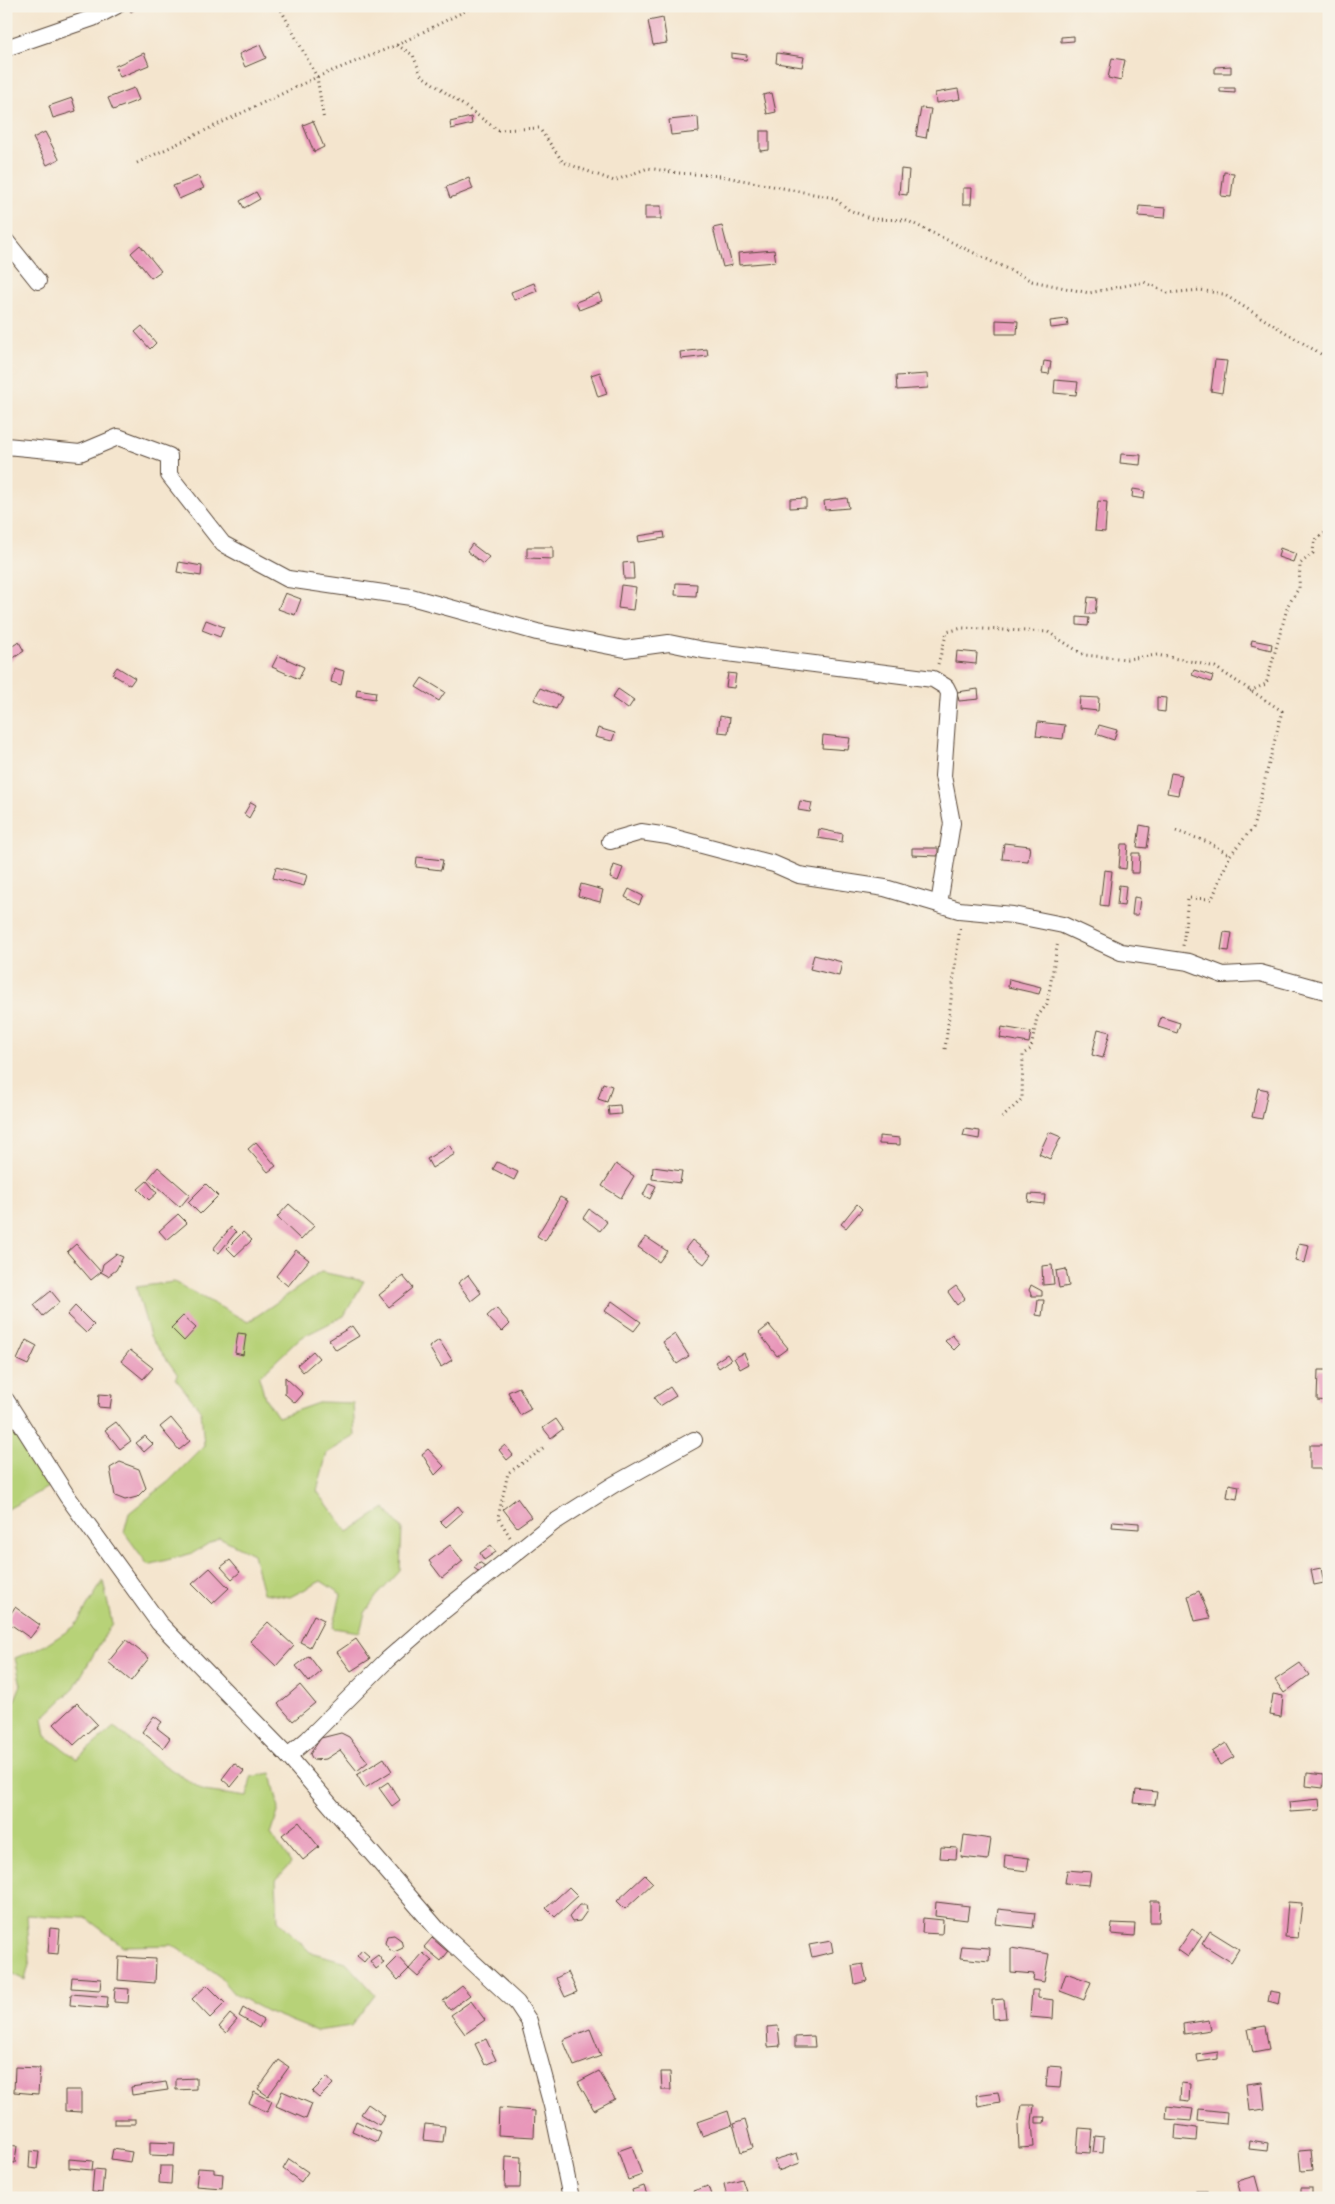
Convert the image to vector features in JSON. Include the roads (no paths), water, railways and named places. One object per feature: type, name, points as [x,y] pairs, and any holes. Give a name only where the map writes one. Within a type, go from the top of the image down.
[{"type":"street","points":[[6,48],[93,18],[116,6]]},
{"type":"street","points":[[6,241],[38,281]]},
{"type":"street","points":[[6,446],[80,453],[118,437],[169,456],[170,474],[223,544],[288,579],[411,597],[537,632],[625,650],[668,643],[702,650],[933,679],[946,687],[948,693],[943,776],[952,823],[939,904]]},
{"type":"street","points":[[610,841],[641,832],[668,836],[774,864],[798,874],[885,888],[962,911],[1017,915],[1064,925],[1121,952],[1189,962],[1222,975],[1260,973],[1329,992]]},
{"type":"street","points":[[6,1400],[67,1496],[158,1623],[288,1756],[438,1930],[517,2003],[530,2021],[552,2106],[571,2198]]},
{"type":"street","points":[[288,1756],[308,1739],[387,1660],[519,1550],[581,1504],[694,1440]]}]
